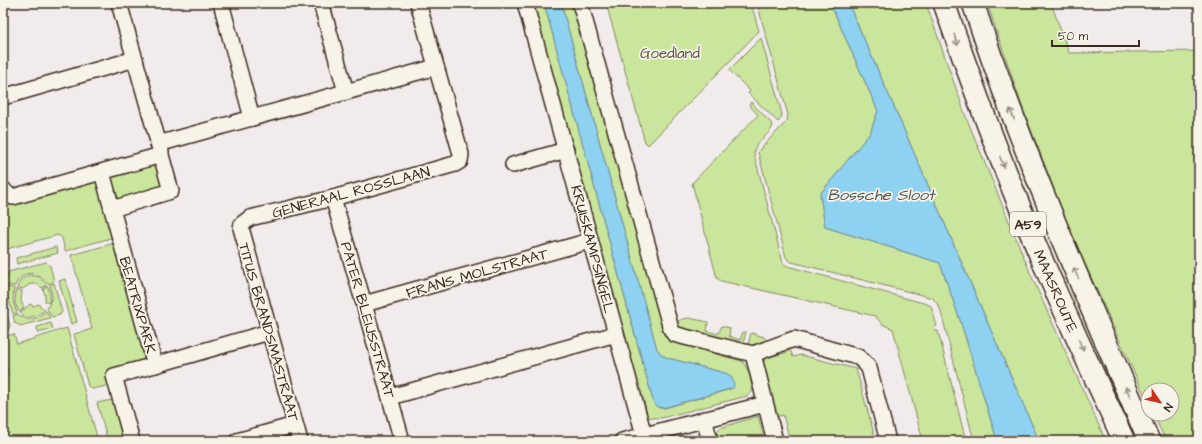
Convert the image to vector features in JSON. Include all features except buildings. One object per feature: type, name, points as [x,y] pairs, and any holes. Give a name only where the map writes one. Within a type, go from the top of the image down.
[{"type":"highway","name":"MAASROUTE","points":[[944,3],[966,69],[997,150],[1040,254],[1124,441]]},
{"type":"highway","name":"MAASROUTE","points":[[973,3],[992,62],[1068,255],[1149,441]]},
{"type":"street","points":[[112,209],[171,190],[120,3]]},
{"type":"street","points":[[221,3],[252,118]]},
{"type":"street","points":[[321,3],[346,92]]},
{"type":"street","points":[[3,189],[8,196],[13,197],[102,172],[160,149],[252,118],[436,67],[418,3]]},
{"type":"street","name":"KRUISKAMPSINGEL","points":[[525,3],[644,435]]},
{"type":"street","points":[[580,3],[671,329],[674,334],[753,354],[794,339],[858,357],[869,368],[888,441]]},
{"type":"street","points":[[3,97],[135,59]]},
{"type":"street","name":"GENERAAL ROSSLAAN","points":[[242,224],[250,218],[333,198],[455,164],[460,161],[461,154],[436,67]]},
{"type":"street","points":[[513,165],[566,150]]},
{"type":"street","name":"BEATRIXPARK","points":[[102,172],[155,365],[114,376],[132,441]]},
{"type":"street","name":"PATER BLEIJSSTRAAT","points":[[333,198],[402,441]]},
{"type":"street","name":"TITUS BRANDSMASTRAAT","points":[[242,224],[241,232],[300,441]]},
{"type":"street","name":"FRANS MOLSTRAAT","points":[[364,304],[590,241]]},
{"type":"street","points":[[155,365],[269,332]]},
{"type":"street","points":[[390,397],[616,334]]},
{"type":"street","points":[[753,354],[775,441]]},
{"type":"street","points":[[622,441],[765,404]]},
{"type":"street","points":[[704,419],[710,441]]},
{"type":"street","points":[[237,441],[295,425]]},
{"type":"green space","points":[[530,3],[544,3],[654,404],[659,408],[665,408],[731,389],[731,377],[725,373],[668,358],[662,355],[657,349],[561,3],[573,3],[664,334],[670,341],[675,343],[742,361],[748,371],[752,385],[752,392],[747,396],[661,418],[645,417]]},
{"type":"green space","name":"Goedland","points":[[606,3],[751,3],[759,31],[648,145],[645,142]]},
{"type":"green space","points":[[757,3],[830,3],[878,111],[870,133],[820,194],[825,227],[940,263],[961,323],[996,437],[1015,441],[974,441],[940,308],[933,298],[792,262],[786,257],[758,152],[787,121],[788,115]]},
{"type":"green space","points":[[848,3],[926,3],[966,117],[1034,282],[1106,441],[1039,441]]},
{"type":"green space","points":[[987,3],[1051,3],[1069,53],[1199,51],[1199,441],[1166,441],[1157,422],[1180,422],[1180,382],[1140,382],[1140,385],[1071,233],[1022,106]]},
{"type":"green space","points":[[761,38],[782,114],[778,122],[748,93],[750,91],[729,70]]},
{"type":"green space","points":[[751,102],[773,125],[772,129],[754,149],[754,154],[783,263],[787,266],[931,306],[937,326],[934,327],[935,331],[938,331],[966,441],[923,441],[893,329],[882,324],[875,316],[721,281],[717,278],[692,183],[758,115],[749,105]]},
{"type":"green space","points":[[150,164],[157,166],[163,184],[161,187],[121,200],[115,197],[111,178],[113,175]]},
{"type":"green space","points":[[90,181],[96,183],[99,187],[114,237],[65,251],[62,238],[58,235],[3,250],[3,200]]},
{"type":"green space","points":[[115,243],[145,354],[143,360],[111,385],[92,389],[88,386],[74,334],[92,329],[71,255]]},
{"type":"green space","points":[[56,247],[58,253],[17,264],[16,258]]},
{"type":"green space","points":[[46,262],[50,266],[54,281],[49,284],[40,276],[30,273],[21,277],[15,286],[5,285],[4,281],[8,278],[8,272]]},
{"type":"green space","points":[[29,275],[40,277],[47,285],[42,288],[37,284],[30,284],[23,289],[17,287],[21,279]]},
{"type":"green space","points":[[65,279],[77,322],[71,324],[59,281]]},
{"type":"green space","points":[[54,283],[62,312],[60,315],[52,317],[47,309],[52,297],[50,285]]},
{"type":"green space","points":[[48,286],[50,295],[49,303],[45,301],[43,289]]},
{"type":"green space","points":[[5,287],[14,288],[13,301],[17,313],[13,314]]},
{"type":"green space","points":[[16,289],[22,291],[21,301],[24,308],[19,312],[15,303]]},
{"type":"green space","points":[[3,299],[10,325],[9,329],[3,331]]},
{"type":"green space","points":[[30,304],[34,306],[38,304],[45,310],[36,316],[26,317],[20,313]]},
{"type":"green space","points":[[46,311],[50,318],[20,326],[15,323],[13,316],[18,314],[21,317],[32,319],[40,316]]},
{"type":"green space","points":[[689,318],[708,322],[707,331],[718,334],[722,326],[730,328],[729,336],[740,340],[743,332],[746,332],[742,347],[682,332],[677,325],[678,322]]},
{"type":"green space","points":[[51,323],[53,329],[38,333],[37,327]]},
{"type":"green space","points":[[67,328],[98,441],[3,441],[3,373],[4,377],[9,375],[3,354],[3,337],[14,334],[17,344]]},
{"type":"green space","points":[[751,333],[764,337],[767,341],[747,348]]},
{"type":"green space","points":[[790,349],[793,357],[801,355],[856,369],[876,441],[790,441],[783,415],[776,417],[763,362],[767,358],[788,352]]},
{"type":"green space","points":[[116,399],[127,441],[108,441],[97,403]]},
{"type":"green space","points":[[758,416],[765,441],[748,441],[747,437],[735,441],[719,441],[717,431],[720,428]]},
{"type":"water","points":[[544,3],[561,3],[657,349],[662,355],[668,358],[728,374],[734,382],[733,388],[663,408],[654,404]]},
{"type":"water","name":"Bossche Sloot","points":[[830,3],[848,3],[1039,441],[1015,441],[996,437],[961,323],[940,263],[825,227],[820,194],[870,133],[878,111]]}]
